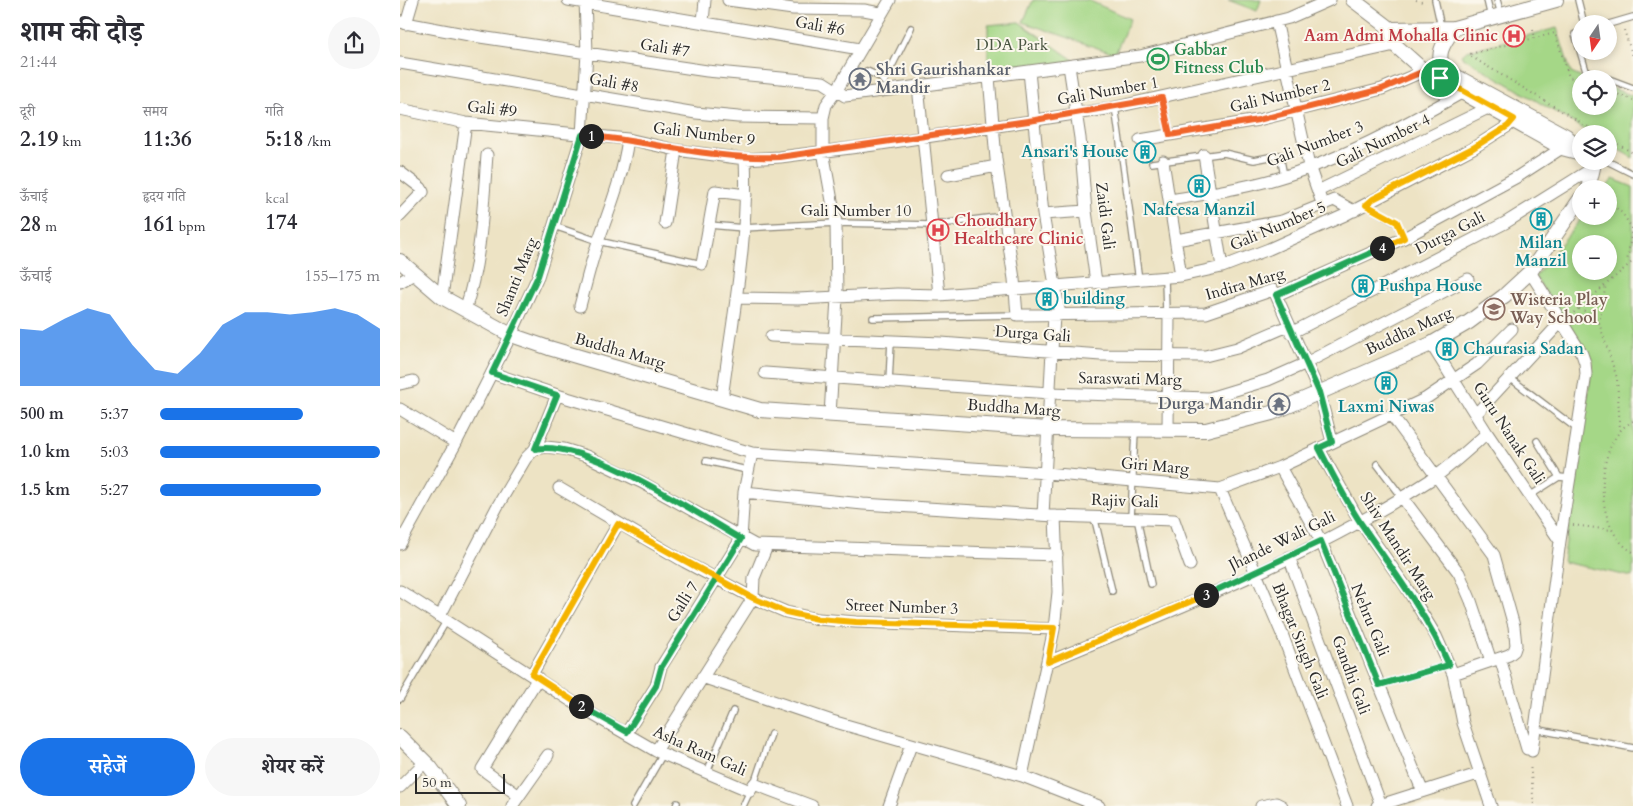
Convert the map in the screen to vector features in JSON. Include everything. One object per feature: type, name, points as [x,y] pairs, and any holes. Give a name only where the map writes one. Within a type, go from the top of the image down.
[{"type":"street","points":[[403,23],[413,0]]},
{"type":"street","name":"Gali #6","points":[[568,0],[585,1],[860,50]]},
{"type":"street","points":[[703,22],[705,0]]},
{"type":"street","points":[[728,0],[793,9],[864,5],[880,13]]},
{"type":"street","points":[[841,93],[860,50],[880,13],[890,0]]},
{"type":"street","points":[[830,415],[837,298],[836,223],[823,151],[826,104],[841,93],[884,86],[918,86],[1140,56],[1289,18],[1330,0]]},
{"type":"street","points":[[1353,0],[1391,29],[1448,28],[1556,0]]},
{"type":"street","name":"Shanti Marg","points":[[400,544],[456,443],[511,335],[538,276],[582,135],[587,53],[585,1]]},
{"type":"street","points":[[1276,21],[1309,166],[1323,206]]},
{"type":"street","name":"Gali #7","points":[[403,23],[707,71],[823,82],[841,93]]},
{"type":"street","points":[[1448,28],[1440,55],[1443,75],[1463,92],[1490,107],[1517,115],[1562,148],[1572,150]]},
{"type":"street","points":[[1391,29],[1395,45],[1424,71],[1443,75],[1517,115],[1566,136],[1572,142]]},
{"type":"street","name":"Gali Number 1","points":[[823,151],[1035,120],[1162,98],[1395,45]]},
{"type":"street","name":"Gali #8","points":[[400,63],[696,113],[738,117],[824,118]]},
{"type":"street","name":"Zaidi Gali","points":[[1069,66],[1096,282]]},
{"type":"street","points":[[1022,776],[1048,662],[1058,592],[1057,555],[1049,516],[1046,473],[1052,352],[1057,315],[1057,286],[1043,214],[1035,120],[1028,71]]},
{"type":"street","name":"Gali Number 2","points":[[1140,140],[1258,120],[1382,89],[1424,71]]},
{"type":"street","points":[[989,77],[992,125],[1017,315]]},
{"type":"street","points":[[918,86],[939,295]]},
{"type":"street","name":"Gali Number 3","points":[[1170,200],[1284,176],[1340,155],[1406,124],[1463,92]]},
{"type":"street","name":"Gali Number 4","points":[[1318,191],[1490,107]]},
{"type":"street","name":"Gali #9","points":[[400,109],[466,124],[582,135]]},
{"type":"street","name":"Gali Number 5","points":[[737,298],[837,298],[897,294],[939,295],[1181,276],[1222,266],[1269,249],[1366,205],[1373,199],[1473,148],[1508,126],[1517,115]]},
{"type":"street","points":[[442,297],[466,124]]},
{"type":"street","name":"Gali Number 9","points":[[582,135],[628,140],[676,150],[745,158],[823,151]]},
{"type":"street","points":[[580,306],[598,241],[615,200],[624,170],[628,140]]},
{"type":"street","name":"Indira Marg","points":[[1017,315],[1206,313],[1274,290],[1276,295],[1404,238],[1517,177],[1562,148]]},
{"type":"street","points":[[665,223],[676,150]]},
{"type":"street","points":[[1204,155],[1222,266]]},
{"type":"street","points":[[464,310],[472,287],[477,257],[487,156]]},
{"type":"street","points":[[722,399],[737,298],[744,228],[746,195],[745,158]]},
{"type":"street","points":[[1157,162],[1170,200],[1181,276]]},
{"type":"street","points":[[948,175],[997,166]]},
{"type":"street","name":"Durga Gali","points":[[771,336],[891,341],[1052,352],[1205,356],[1237,348],[1290,330],[1505,223],[1584,170]]},
{"type":"street","points":[[400,172],[421,188],[422,192],[400,216]]},
{"type":"street","points":[[702,264],[715,191],[746,195]]},
{"type":"street","points":[[1176,240],[1282,220],[1323,206],[1334,200],[1354,210]]},
{"type":"street","name":"Buddha Marg","points":[[400,261],[442,297],[511,335],[760,410],[1048,428],[1206,430],[1272,413],[1432,344],[1485,311],[1530,272],[1572,211]]},
{"type":"street","points":[[1043,214],[1086,212]]},
{"type":"street","points":[[1529,750],[1560,541],[1564,478],[1577,429],[1586,374],[1585,362],[1530,272]]},
{"type":"street","points":[[400,282],[414,274]]},
{"type":"street","name":"Saraswati Marg","points":[[765,373],[1050,393],[1209,398],[1268,380],[1305,364],[1468,279]]},
{"type":"street","points":[[1276,295],[1319,392],[1332,442]]},
{"type":"street","points":[[1167,314],[1168,430]]},
{"type":"street","points":[[1476,414],[1560,323]]},
{"type":"street","name":"Giri Marg","points":[[492,373],[557,395],[752,453],[1046,473],[1220,488],[1280,467],[1425,400],[1477,364],[1512,329]]},
{"type":"street","name":"Guru Nanak Gali","points":[[1432,344],[1488,433],[1560,541]]},
{"type":"street","points":[[400,384],[413,381]]},
{"type":"street","points":[[444,618],[497,507],[526,458],[535,449],[557,395]]},
{"type":"street","points":[[400,409],[456,443]]},
{"type":"street","points":[[1392,416],[1481,536],[1494,555],[1501,575],[1516,645],[1514,651],[1495,660],[1451,669]]},
{"type":"street","name":"Jhande Wali Gali","points":[[1048,662],[1255,574],[1321,541],[1402,497],[1436,476],[1488,433]]},
{"type":"street","points":[[535,449],[546,447],[564,449],[586,456],[642,482],[741,539],[755,545],[1057,555]]},
{"type":"street","name":"Shiv Mandir Marg","points":[[1319,448],[1359,520],[1406,587],[1436,636],[1451,669],[1463,723],[1491,806]]},
{"type":"street","name":"Galli 7","points":[[627,732],[656,686],[661,668],[741,539],[744,492],[752,453]]},
{"type":"street","name":"Nehru Gali","points":[[1280,467],[1321,541],[1422,790]]},
{"type":"street","name":"Street Number 3","points":[[559,488],[618,524],[716,579],[786,612],[818,619],[1054,628]]},
{"type":"street","name":"Bhagat Singh Gali","points":[[1220,488],[1298,674],[1347,806]]},
{"type":"street","name":"Rajiv Gali","points":[[744,492],[863,504],[1049,516],[1174,520],[1190,565]]},
{"type":"street","points":[[1402,497],[1459,573],[1529,750]]},
{"type":"street","points":[[519,796],[482,770],[618,524]]},
{"type":"street","points":[[659,752],[702,677],[753,598],[754,578],[768,546]]},
{"type":"street","name":"Gandhi Gali","points":[[1289,557],[1379,805]]},
{"type":"street","name":"Asha Ram Gali","points":[[400,591],[590,713],[627,732],[659,752],[707,772],[812,806]]},
{"type":"street","points":[[702,677],[911,745],[1022,776],[1099,806]]},
{"type":"street","points":[[400,737],[425,762],[459,806]]},
{"type":"street","points":[[889,806],[911,745]]},
{"type":"street","points":[[512,806],[548,755]]},
{"type":"street","points":[[400,787],[425,762]]},
{"type":"street","points":[[1379,805],[1481,773]]},
{"type":"street","points":[[1261,806],[1276,804],[1282,806]]},
{"type":"lane","points":[[1435,0],[1448,28]]},
{"type":"lane","points":[[1487,0],[1496,16]]},
{"type":"lane","points":[[1496,16],[1497,0]]},
{"type":"lane","points":[[1578,0],[1582,15]]},
{"type":"lane","points":[[1618,21],[1633,17]]},
{"type":"lane","points":[[884,86],[911,28]]},
{"type":"lane","points":[[867,71],[880,77],[884,86]]},
{"type":"lane","points":[[1617,82],[1633,88]]},
{"type":"lane","points":[[1162,98],[1170,135]]},
{"type":"lane","points":[[1115,106],[1140,280]]},
{"type":"lane","points":[[1157,162],[1224,153],[1254,160],[1280,154],[1284,176]]},
{"type":"lane","points":[[1617,166],[1633,174]]},
{"type":"lane","points":[[1366,205],[1397,222],[1404,238]]},
{"type":"lane","name":"Gali Number 10","points":[[709,225],[744,228],[836,223],[933,225],[1004,216]]},
{"type":"lane","points":[[554,226],[598,241],[702,264]]},
{"type":"lane","points":[[1165,278],[1167,314]]},
{"type":"lane","name":"Indira Marg","points":[[873,318],[1017,315]]},
{"type":"lane","points":[[889,382],[891,341]]},
{"type":"lane","points":[[1510,378],[1577,429]]},
{"type":"lane","points":[[1135,429],[1134,518],[1151,584]]},
{"type":"lane","points":[[1531,496],[1564,478],[1538,441]]},
{"type":"lane","points":[[706,461],[747,470]]},
{"type":"lane","points":[[1377,464],[1402,497]]},
{"type":"lane","points":[[1094,516],[1112,591]]},
{"type":"lane","points":[[400,699],[444,618]]},
{"type":"lane","points":[[1379,685],[1451,669]]},
{"type":"lane","points":[[707,772],[733,711]]},
{"type":"lane","points":[[1540,730],[1633,748]]},
{"type":"lane","points":[[743,806],[772,734]]},
{"type":"lane","points":[[633,806],[659,752]]},
{"type":"path","points":[[1416,0],[1422,2],[1422,0]]},
{"type":"path","points":[[1621,20],[1633,57]]},
{"type":"path","points":[[1533,29],[1535,38]]},
{"type":"path","points":[[1572,78],[1569,77],[1555,33],[1470,54],[1470,56],[1585,125]]},
{"type":"path","points":[[1617,94],[1633,100]]},
{"type":"path","points":[[1617,144],[1633,153]]},
{"type":"path","points":[[1617,209],[1632,228],[1627,264]]},
{"type":"path","points":[[1560,323],[1627,264],[1633,261]]},
{"type":"path","points":[[1599,323],[1606,283]]},
{"type":"path","points":[[1579,308],[1590,314],[1599,323],[1617,378],[1620,430],[1608,456],[1602,480],[1603,498],[1611,530],[1620,542],[1633,552]]},
{"type":"path","points":[[994,315],[994,347]]},
{"type":"path","points":[[1620,430],[1633,421]]},
{"type":"path","points":[[1562,523],[1611,530]]},
{"type":"path","points":[[1529,750],[1534,806]]},
{"type":"green space","points":[[1033,0],[1088,0],[1130,19],[1115,54],[1023,22]]},
{"type":"green space","points":[[1228,0],[1261,0],[1257,11]]},
{"type":"green space","name":"DDA Park","points":[[1019,22],[1078,63],[988,70],[988,25]]},
{"type":"green space","points":[[1557,28],[1572,73],[1572,115],[1617,115],[1617,90],[1633,96],[1633,158],[1617,149],[1617,125],[1577,125],[1461,56],[1467,51]]},
{"type":"green space","points":[[1617,181],[1633,187],[1633,577],[1563,562],[1593,360],[1535,277],[1576,225],[1617,225]]},
{"type":"place","name":"Aam Admi Mohalla Clinic","points":[[1514,36]]},
{"type":"place","name":"Gabbar Fitness Club","points":[[1158,59]]},
{"type":"place","name":"Shri Gaurishankar Mandir","points":[[860,79]]},
{"type":"place","name":"Ansari's House","points":[[1145,152]]},
{"type":"place","name":"Nafeesa Manzil","points":[[1199,186]]},
{"type":"place","name":"Milan Manzil","points":[[1541,219]]},
{"type":"place","name":"Choudhary Healthcare Clinic","points":[[938,230]]},
{"type":"place","name":"Pushpa House","points":[[1363,286]]},
{"type":"place","name":"building","points":[[1047,299]]},
{"type":"place","name":"Wisteria Play Way School","points":[[1494,309]]},
{"type":"place","name":"Chaurasia Sadan","points":[[1447,349]]},
{"type":"place","name":"Laxmi Niwas","points":[[1386,383]]},
{"type":"place","name":"Durga Mandir","points":[[1279,404]]},
{"type":"route","points":[[1440,78],[1424,71],[1382,89],[1258,120],[1170,135],[1162,98],[874,145],[780,157],[745,158],[676,150],[628,140],[582,135],[538,276],[492,373],[557,395],[535,449],[546,447],[564,449],[586,456],[642,482],[741,539],[716,579],[661,668],[656,686],[627,732],[590,713],[532,674],[618,524],[716,579],[786,612],[818,619],[856,622],[1054,628],[1048,662],[1255,574],[1321,541],[1379,685],[1449,665],[1436,636],[1406,587],[1359,520],[1319,448],[1332,442],[1319,392],[1276,295],[1404,238],[1397,222],[1366,205],[1373,199],[1437,169],[1508,126],[1514,119],[1440,78]]}]
